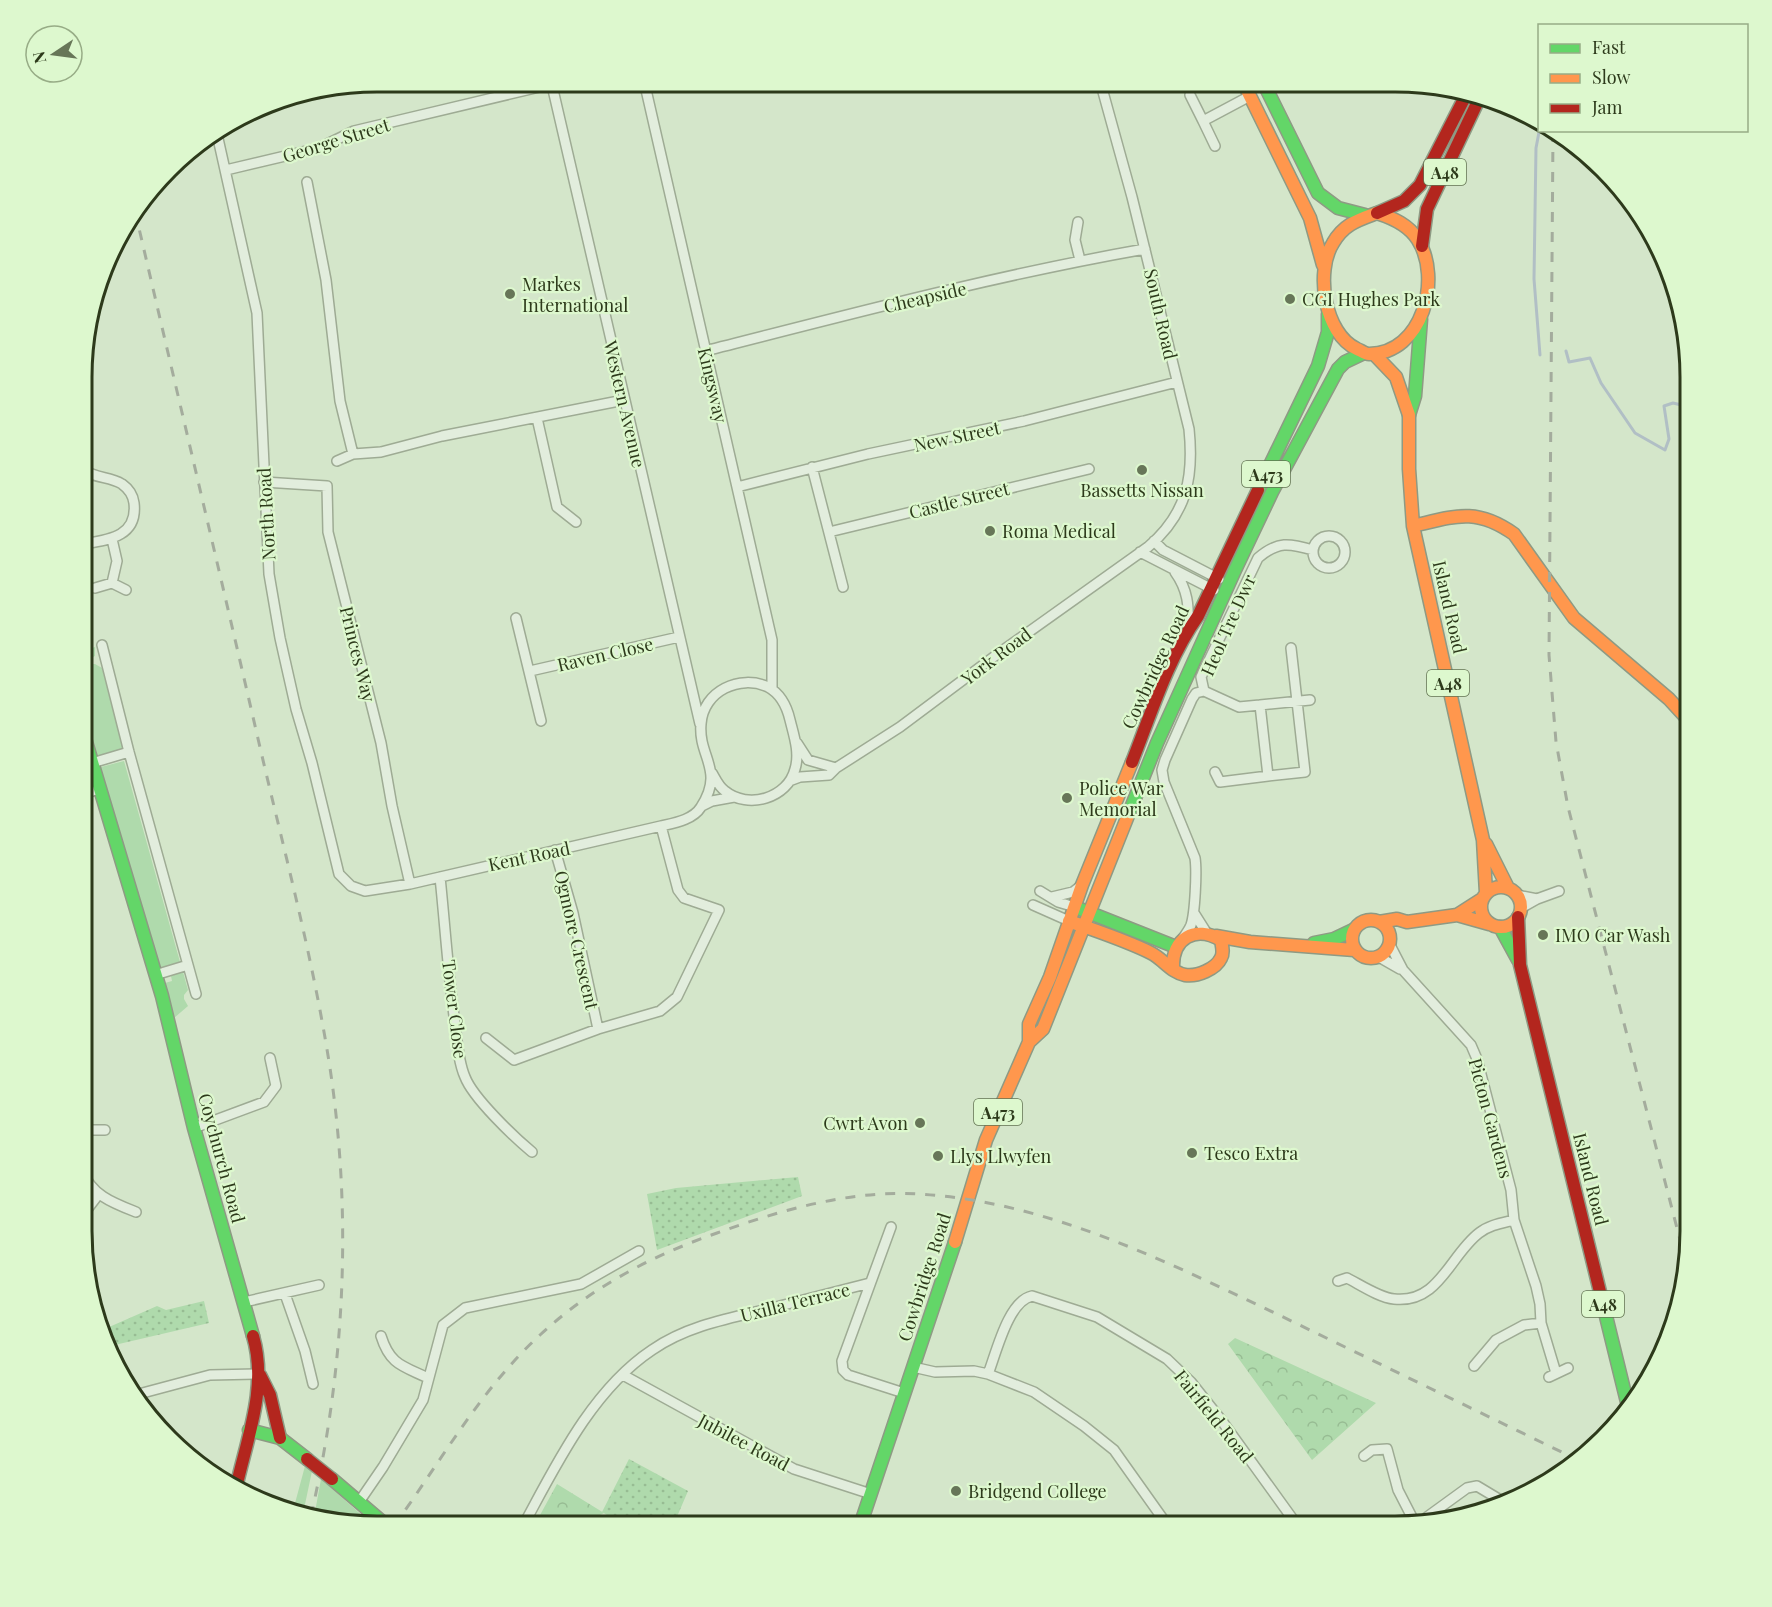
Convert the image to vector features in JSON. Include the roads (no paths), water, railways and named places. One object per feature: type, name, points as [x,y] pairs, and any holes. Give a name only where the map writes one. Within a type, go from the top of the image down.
[{"type":"main road","points":[[1248,92],[1310,218],[1323,265]]},
{"type":"main road","points":[[1268,92],[1318,193],[1338,208],[1371,214]]},
{"type":"main road","name":"A48","points":[[1408,415],[1403,393],[1396,377],[1369,353],[1346,343],[1333,327],[1328,314],[1323,265],[1335,238],[1355,219],[1404,201],[1420,185],[1464,100]]},
{"type":"main road","name":"A48","points":[[1422,248],[1427,209],[1477,104]]},
{"type":"main road","name":"A48","points":[[1371,214],[1395,218],[1403,223],[1412,231],[1428,263],[1428,296],[1421,318],[1415,396],[1408,415]]},
{"type":"main road","name":"Cowbridge Road","points":[[1029,1042],[1029,1024],[1050,977],[1082,885],[1150,712],[1318,366],[1328,332],[1328,314]]},
{"type":"main road","name":"A48","points":[[1369,353],[1390,350],[1399,344],[1421,318]]},
{"type":"main road","name":"Cowbridge Road","points":[[863,1516],[960,1228],[986,1140],[1029,1042],[1043,1029],[1157,744],[1272,492],[1330,380],[1345,362],[1369,353]]},
{"type":"main road","name":"Island Road","points":[[1408,415],[1413,526],[1483,840]]},
{"type":"main road","points":[[1413,526],[1475,515],[1485,516],[1504,526],[1514,534],[1574,618],[1680,711]]},
{"type":"main road","name":"Coychurch Road","points":[[92,763],[155,975],[194,1128],[259,1356],[260,1374],[238,1479]]},
{"type":"main road","name":"A48","points":[[1483,840],[1512,892],[1520,913],[1520,965]]},
{"type":"main road","name":"A48","points":[[1483,840],[1482,914],[1494,926],[1520,965]]},
{"type":"main road","points":[[1457,915],[1494,888],[1512,892]]},
{"type":"main road","points":[[1075,906],[1149,938],[1178,944]]},
{"type":"main road","points":[[1307,945],[1334,939],[1368,920],[1379,922],[1397,919],[1407,922],[1457,915],[1494,926],[1509,926],[1520,913]]},
{"type":"main road","points":[[1070,921],[1150,952],[1181,974],[1196,975],[1216,964],[1233,948],[1250,942]]},
{"type":"main road","points":[[1379,922],[1385,926],[1390,943]]},
{"type":"main road","points":[[1353,930],[1354,950],[1369,959],[1379,957],[1384,953],[1399,928],[1407,922]]},
{"type":"main road","points":[[1173,968],[1172,959],[1178,944],[1196,933],[1250,942],[1354,950]]},
{"type":"main road","points":[[1210,934],[1221,940],[1222,956]]},
{"type":"main road","name":"Island Road","points":[[1520,965],[1626,1398]]},
{"type":"main road","points":[[260,1374],[270,1395],[280,1438]]},
{"type":"main road","points":[[249,1430],[280,1438],[375,1516]]},
{"type":"street","name":"George Street","points":[[226,170],[320,148],[354,131],[514,92]]},
{"type":"street","name":"Western Avenue","points":[[553,92],[700,726]]},
{"type":"street","name":"Kingsway","points":[[646,92],[772,640],[772,689]]},
{"type":"street","name":"South Road","points":[[1103,92],[1145,249],[1189,429],[1192,458],[1188,485],[1178,510],[1154,541]]},
{"type":"street","points":[[1190,95],[1215,146]]},
{"type":"street","points":[[1203,121],[1250,96]]},
{"type":"street","name":"North Road","points":[[218,139],[256,313],[261,368],[269,574],[280,638],[339,874],[351,886]]},
{"type":"street","points":[[307,182],[326,280],[340,400],[353,454]]},
{"type":"street","points":[[1078,222],[1075,240],[1080,260]]},
{"type":"street","name":"Cheapside","points":[[705,351],[1080,260],[1145,249]]},
{"type":"street","name":"New Street","points":[[737,487],[812,467],[1024,421],[1177,382]]},
{"type":"street","points":[[337,460],[353,454],[381,452],[442,436],[624,400]]},
{"type":"street","points":[[537,418],[557,507],[576,522]]},
{"type":"street","points":[[812,467],[843,587]]},
{"type":"street","name":"Castle Street","points":[[829,532],[1089,469]]},
{"type":"street","points":[[92,474],[122,484],[134,498],[133,519],[123,534],[112,539],[92,542]]},
{"type":"street","name":"Princes Way","points":[[264,482],[327,486],[328,532],[381,743],[392,806],[410,884]]},
{"type":"street","points":[[112,539],[117,561],[112,583]]},
{"type":"street","points":[[1154,541],[1162,550],[1214,584]]},
{"type":"street","name":"York Road","points":[[792,780],[800,777],[830,775],[836,768],[900,728],[1154,541]]},
{"type":"street","name":"Heol Tre Dwr","points":[[1178,944],[1191,927],[1194,913],[1195,858],[1164,782],[1162,770],[1165,760],[1192,699],[1196,693],[1204,691],[1201,677],[1258,558],[1276,546],[1293,545],[1314,550]]},
{"type":"street","points":[[1140,552],[1174,571],[1227,590]]},
{"type":"street","points":[[1174,571],[1181,581],[1188,601],[1188,630]]},
{"type":"street","points":[[95,588],[112,583],[126,590]]},
{"type":"street","points":[[516,618],[531,671],[541,721]]},
{"type":"street","name":"Raven Close","points":[[531,671],[679,637]]},
{"type":"street","points":[[102,645],[196,994]]},
{"type":"street","points":[[1215,772],[1220,782],[1305,772],[1291,648]]},
{"type":"street","points":[[93,658],[105,655]]},
{"type":"street","points":[[751,682],[772,689],[785,704],[795,741],[797,756],[792,780],[778,794],[768,799],[735,797],[720,786],[712,773],[700,726],[702,716],[712,697],[731,684],[751,682]]},
{"type":"street","points":[[1204,691],[1239,707],[1310,700]]},
{"type":"street","points":[[1260,705],[1268,776]]},
{"type":"street","points":[[795,741],[808,760],[836,768]]},
{"type":"street","points":[[92,763],[129,752]]},
{"type":"street","points":[[702,806],[711,786],[712,773]]},
{"type":"street","points":[[92,791],[99,789]]},
{"type":"street","name":"Kent Road","points":[[351,886],[365,891],[410,884],[661,826],[690,816],[712,801],[735,797]]},
{"type":"street","name":"Ogmore Crescent","points":[[486,1038],[514,1060],[598,1029],[660,1011],[677,997],[719,910],[684,897],[678,890],[661,826]]},
{"type":"street","name":"Ogmore Crescent","points":[[555,850],[573,913],[598,1029]]},
{"type":"street","name":"Tower Close","points":[[440,876],[452,1005],[459,1054],[465,1077],[474,1092],[532,1152]]},
{"type":"street","points":[[1052,897],[1073,892],[1082,885]]},
{"type":"street","points":[[1040,891],[1058,902],[1075,906]]},
{"type":"street","points":[[1520,913],[1537,898],[1559,891]]},
{"type":"street","points":[[1512,892],[1537,898]]},
{"type":"street","points":[[1033,905],[1070,921]]},
{"type":"street","points":[[1194,913],[1210,934]]},
{"type":"street","name":"Picton Gardens","points":[[1390,943],[1402,970]]},
{"type":"street","name":"Picton Gardens","points":[[1379,957],[1402,970],[1471,1045],[1478,1059],[1511,1190],[1514,1220],[1536,1286],[1540,1304],[1540,1323],[1552,1375],[1569,1368]]},
{"type":"street","points":[[155,975],[188,966]]},
{"type":"street","points":[[194,1128],[264,1102],[276,1086],[270,1058]]},
{"type":"street","points":[[92,1130],[105,1130]]},
{"type":"street","points":[[92,1188],[98,1195],[136,1212]]},
{"type":"street","points":[[92,1203],[98,1195]]},
{"type":"street","points":[[1343,1276],[1393,1299],[1417,1296],[1436,1285],[1478,1233],[1495,1224],[1514,1220]]},
{"type":"street","name":"Uxilla Terrace","points":[[891,1227],[842,1361],[843,1370],[848,1374],[904,1393]]},
{"type":"street","points":[[359,1502],[423,1400],[443,1325],[465,1308],[581,1284],[639,1251]]},
{"type":"street","name":"Uxilla Terrace","points":[[529,1516],[566,1448],[597,1404],[651,1350],[681,1334],[720,1321],[870,1283]]},
{"type":"street","points":[[244,1302],[319,1285]]},
{"type":"street","points":[[285,1294],[305,1351],[313,1384]]},
{"type":"street","name":"Fairfield Road","points":[[988,1374],[1011,1313],[1026,1297],[1032,1296],[1097,1317],[1167,1359],[1191,1382],[1290,1516]]},
{"type":"street","points":[[1474,1366],[1486,1362],[1496,1340],[1524,1325],[1540,1323]]},
{"type":"street","points":[[381,1336],[385,1349],[396,1363],[428,1378]]},
{"type":"street","points":[[913,1367],[935,1372],[974,1371],[1034,1392],[1084,1426],[1114,1450],[1161,1516]]},
{"type":"street","points":[[142,1393],[210,1375],[260,1374]]},
{"type":"street","name":"Jubilee Road","points":[[623,1376],[794,1469],[871,1494]]},
{"type":"street","points":[[1364,1456],[1372,1450],[1387,1449],[1398,1490],[1411,1515]]},
{"type":"street","points":[[1432,1513],[1467,1488],[1477,1486],[1496,1497]]},
{"type":"waterway","points":[[1539,132],[1536,148],[1534,279],[1540,355]]},
{"type":"waterway","points":[[1566,351],[1569,362],[1590,358],[1601,383],[1635,433],[1665,450],[1669,439],[1664,406],[1673,403],[1680,405]]},
{"type":"railway","points":[[1553,138],[1549,655],[1556,742],[1568,807],[1680,1240]]},
{"type":"railway","points":[[137,221],[298,905],[330,1068],[341,1179],[342,1290],[332,1401],[313,1508]]},
{"type":"railway","points":[[401,1516],[499,1378],[540,1335],[580,1302],[623,1275],[693,1242],[791,1209],[867,1195],[918,1194],[966,1199],[1013,1208],[1105,1237],[1194,1275],[1570,1456]]},
{"type":"place","name":"Markes International","points":[[510,294]]},
{"type":"place","name":"CGI Hughes Park","points":[[1290,299]]},
{"type":"place","name":"Bassetts Nissan","points":[[1142,470]]},
{"type":"place","name":"Roma Medical","points":[[990,531]]},
{"type":"place","name":"Police War Memorial","points":[[1067,798]]},
{"type":"place","name":"IMO Car Wash","points":[[1543,935]]},
{"type":"place","name":"Cwrt Avon","points":[[920,1123]]},
{"type":"place","name":"Tesco Extra","points":[[1192,1153]]},
{"type":"place","name":"Llys Llwyfen","points":[[938,1156]]},
{"type":"place","name":"Bridgend College","points":[[956,1491]]}]
